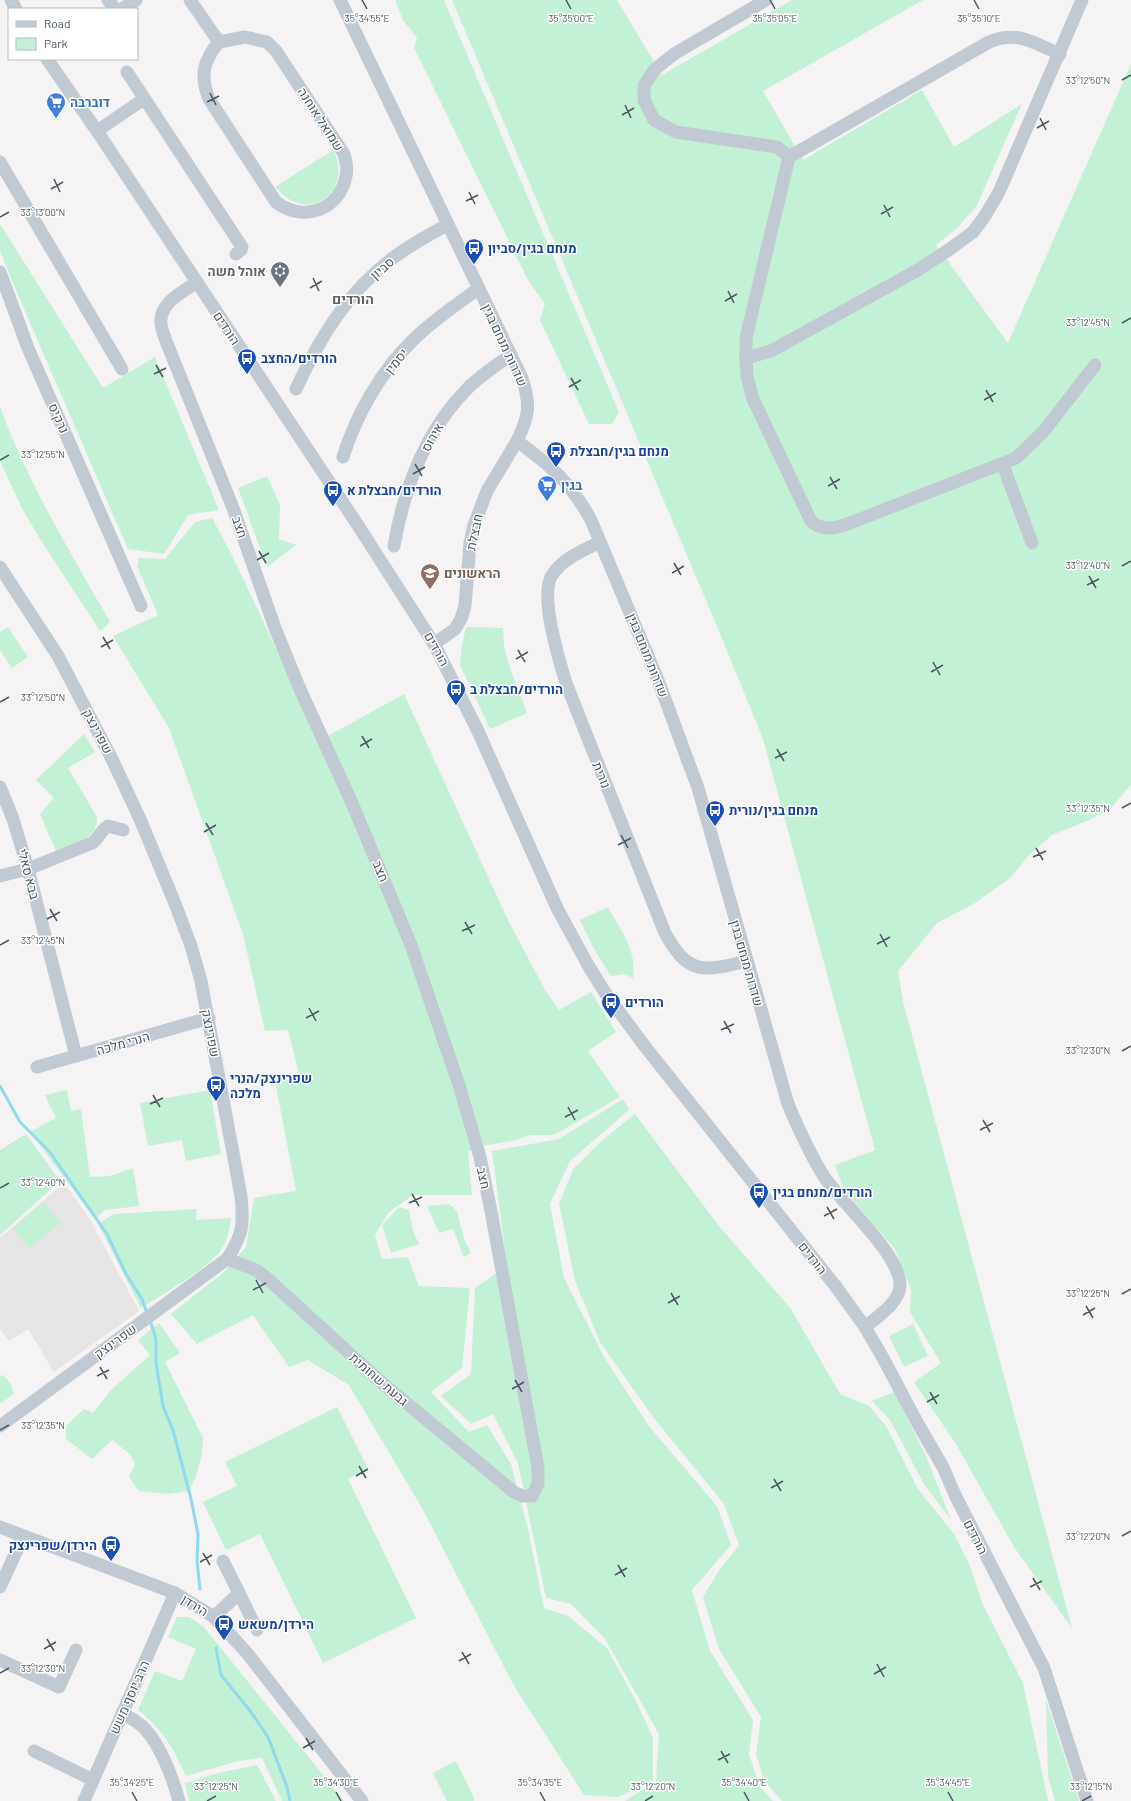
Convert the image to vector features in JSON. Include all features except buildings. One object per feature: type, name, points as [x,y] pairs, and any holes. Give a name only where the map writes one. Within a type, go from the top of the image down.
[{"type":"street","points":[[108,0],[114,8]]},
{"type":"street","points":[[124,8],[136,0]]},
{"type":"street","points":[[190,0],[219,42]]},
{"type":"street","name":"שדרות מנחם בגין","points":[[340,0],[447,225],[512,354],[522,378],[528,395],[528,412],[524,427],[517,441],[561,477],[573,489],[591,520],[656,673],[698,788],[788,1104],[804,1140],[826,1179],[884,1250],[894,1264],[899,1275],[900,1285],[897,1296],[891,1304],[865,1327]]},
{"type":"street","points":[[766,0],[674,54],[654,70],[644,86],[644,100],[654,120],[676,132],[777,147],[789,157]]},
{"type":"street","points":[[746,358],[771,351],[916,271],[973,232],[985,216],[999,192],[1060,54],[1082,0]]},
{"type":"street","points":[[1060,54],[1018,37],[1009,36],[999,38],[989,42],[789,157],[746,338],[747,376],[753,399],[811,521],[817,527],[826,528],[839,527],[1003,465],[1016,458],[1044,431],[1095,365]]},
{"type":"street","name":"שמואל אוחנה","points":[[245,37],[257,38],[267,42],[276,51],[344,154],[347,166],[343,188],[337,197],[319,210],[296,212],[285,208],[276,202],[209,99],[204,87],[205,66],[219,42],[245,37]]},
{"type":"street","name":"הורדים","points":[[48,60],[97,131],[197,282],[363,533],[434,644],[478,729],[557,908],[604,991],[643,1044],[837,1288],[865,1327],[943,1467],[955,1495],[1044,1668],[1087,1801]]},
{"type":"street","points":[[127,72],[242,247],[236,254]]},
{"type":"street","points":[[97,131],[144,99]]},
{"type":"street","points":[[0,162],[122,368]]},
{"type":"street","name":"סביון","points":[[296,389],[318,346],[345,304],[392,259],[412,244],[447,225]]},
{"type":"street","name":"נרקיס","points":[[0,272],[28,348],[141,606]]},
{"type":"street","name":"חצב","points":[[197,282],[167,304],[160,322],[166,341],[233,508],[275,628],[299,687],[352,803],[411,945],[459,1085],[480,1157],[538,1468],[538,1484],[532,1496]]},
{"type":"street","name":"יסמין","points":[[343,457],[352,433],[370,396],[397,358],[413,340],[431,324],[478,288]]},
{"type":"street","name":"אירוס","points":[[394,546],[400,511],[408,488],[427,445],[439,424],[454,403],[469,388],[512,354]]},
{"type":"street","name":"חבצלת","points":[[434,644],[455,628],[461,619],[465,606],[470,543],[474,525],[488,491],[517,441]]},
{"type":"street","points":[[1003,465],[1032,543]]},
{"type":"street","name":"נורית","points":[[600,542],[566,561],[551,576],[548,587],[552,627],[557,654],[566,683],[664,933],[673,948],[681,958],[691,965],[700,968],[712,969],[747,961]]},
{"type":"street","name":"שפרינצק","points":[[0,567],[69,676],[111,757],[140,819],[191,946],[201,981],[209,1018],[243,1212],[242,1228],[238,1242],[227,1259],[0,1426]]},
{"type":"street","name":"בבא סאלי","points":[[0,787],[13,819],[28,869],[76,1056]]},
{"type":"street","points":[[0,876],[28,869],[92,843],[98,838],[104,828],[108,826],[123,830]]},
{"type":"street","name":"הנרי מלכה","points":[[37,1067],[209,1018]]},
{"type":"street","name":"גבעת שחומית","points":[[227,1259],[256,1270],[269,1280],[381,1382],[514,1492],[522,1496],[532,1496]]},
{"type":"street","name":"הירדן","points":[[0,1527],[23,1537],[175,1593],[192,1602],[214,1617],[247,1653],[362,1801]]},
{"type":"street","points":[[0,1587],[23,1537]]},
{"type":"street","points":[[222,1561],[257,1630]]},
{"type":"street","name":"הרב יוסף משש","points":[[84,1801],[175,1593]]},
{"type":"street","points":[[214,1617],[239,1594]]},
{"type":"street","points":[[0,1660],[59,1687],[76,1650]]},
{"type":"street","points":[[122,1713],[145,1728],[153,1740],[176,1789],[179,1801]]},
{"type":"street","points":[[34,1751],[93,1780]]},
{"type":"shaded area","points":[[64,1183],[89,1218],[139,1311],[54,1372],[28,1329],[9,1341],[0,1329],[0,1238]]},
{"type":"green space","points":[[395,0],[444,0],[619,412],[612,424],[589,424],[540,320],[545,304],[528,280],[414,48],[417,38],[403,20]]},
{"type":"green space","points":[[452,0],[617,0],[662,75],[792,0],[923,0],[763,91],[803,160],[922,90],[954,147],[1022,104],[976,207],[957,228],[936,245],[1008,343],[1131,64],[1131,784],[1111,808],[1089,820],[1052,835],[1030,854],[1010,878],[975,903],[937,923],[898,971],[903,1002],[1072,1628],[1014,1547],[956,1444],[914,1382],[941,1363],[910,1312],[911,1290],[895,1249],[844,1190],[835,1165],[875,1150],[763,739],[719,631]]},
{"type":"green space","points":[[333,150],[337,160],[337,180],[334,189],[328,197],[320,202],[310,204],[298,203],[285,196],[275,187]]},
{"type":"green space","points":[[0,224],[103,388],[155,357],[219,510],[188,515],[164,554],[128,549],[0,251]]},
{"type":"green space","points":[[0,407],[23,463],[50,517],[110,622],[100,631],[40,539],[23,510],[10,483],[0,460]]},
{"type":"green space","points":[[267,476],[280,505],[279,539],[296,545],[267,567],[238,488]]},
{"type":"green space","points":[[212,518],[232,555],[319,741],[404,694],[507,918],[545,990],[559,1010],[591,992],[616,1032],[588,1051],[620,1097],[554,1135],[530,1135],[512,1141],[481,1146],[468,1152],[472,1195],[413,1195],[388,1213],[375,1235],[382,1259],[408,1257],[419,1286],[470,1288],[462,1368],[431,1392],[469,1432],[487,1425],[511,1464],[528,1529],[544,1608],[568,1616],[607,1648],[637,1703],[653,1738],[653,1782],[617,1797],[584,1795],[513,1684],[422,1508],[349,1385],[308,1360],[289,1367],[253,1315],[197,1344],[171,1314],[224,1272],[246,1247],[254,1198],[296,1191],[275,1081],[300,1078],[288,1030],[265,1031],[243,934],[169,728],[113,636],[158,615],[137,566],[139,558],[165,559],[195,522]]},
{"type":"green space","points":[[8,627],[28,657],[12,668],[0,650],[0,632]]},
{"type":"green space","points":[[466,627],[503,628],[504,647],[510,668],[527,713],[490,729],[460,665]]},
{"type":"green space","points":[[84,734],[95,752],[68,768],[97,817],[96,825],[89,836],[77,844],[56,851],[40,814],[54,798],[36,780]]},
{"type":"green space","points":[[608,907],[627,941],[633,958],[633,978],[624,974],[611,976],[594,949],[580,920]]},
{"type":"green space","points":[[67,1090],[71,1111],[81,1109],[90,1177],[110,1176],[133,1168],[139,1206],[105,1210],[95,1219],[30,1132],[56,1118],[45,1095]]},
{"type":"green space","points":[[210,1090],[221,1154],[186,1161],[182,1140],[148,1146],[140,1103]]},
{"type":"green space","points":[[623,1099],[629,1110],[570,1161],[550,1204],[564,1278],[603,1355],[648,1425],[717,1506],[731,1545],[692,1590],[710,1651],[753,1720],[749,1754],[759,1786],[773,1801],[625,1801],[656,1781],[659,1734],[605,1639],[571,1604],[546,1598],[518,1463],[493,1414],[471,1424],[441,1396],[471,1374],[475,1288],[507,1266],[492,1151],[559,1139]]},
{"type":"green space","points":[[635,1114],[719,1226],[791,1309],[840,1394],[869,1406],[886,1426],[918,1489],[954,1534],[970,1566],[983,1605],[1023,1683],[1048,1801],[782,1801],[765,1782],[756,1755],[761,1717],[719,1649],[703,1597],[720,1569],[739,1545],[724,1504],[653,1417],[600,1342],[575,1281],[559,1203],[574,1168],[604,1139]]},
{"type":"green space","points":[[26,1134],[60,1181],[0,1235],[0,1150]]},
{"type":"green space","points":[[44,1202],[61,1223],[29,1248],[13,1228]]},
{"type":"green space","points":[[449,1204],[457,1211],[464,1239],[471,1253],[464,1257],[453,1229],[439,1233],[427,1206]]},
{"type":"green space","points":[[399,1207],[409,1210],[413,1231],[419,1244],[391,1253],[382,1225]]},
{"type":"green space","points":[[197,1209],[196,1220],[231,1218],[228,1235],[221,1250],[207,1265],[196,1273],[141,1308],[98,1224],[114,1214]]},
{"type":"green space","points":[[159,1323],[180,1353],[165,1362],[203,1438],[202,1454],[196,1476],[189,1491],[168,1494],[139,1491],[129,1477],[135,1465],[130,1454],[112,1440],[92,1459],[66,1439],[66,1426],[84,1409],[93,1413],[111,1390],[150,1355],[138,1340]]},
{"type":"green space","points":[[913,1324],[928,1356],[904,1367],[889,1336]]},
{"type":"green space","points":[[3,1375],[11,1384],[14,1394],[0,1404],[0,1376]]},
{"type":"green space","points":[[894,1392],[926,1456],[951,1520],[924,1484],[890,1420],[872,1401]]},
{"type":"green space","points":[[337,1407],[368,1469],[348,1479],[416,1618],[323,1663],[260,1534],[226,1550],[203,1502],[237,1486],[225,1462]]},
{"type":"green space","points":[[177,1617],[189,1617],[204,1627],[344,1801],[282,1801],[262,1758],[238,1761],[186,1776],[161,1732],[138,1710],[155,1671],[182,1681],[196,1649],[168,1637]]},
{"type":"green space","points":[[1046,1700],[1079,1801],[1055,1801],[1048,1776]]},
{"type":"green space","points":[[456,1761],[475,1800],[473,1801],[447,1801],[433,1773]]},
{"type":"green space","points":[[257,1765],[276,1801],[189,1801],[185,1783],[218,1773]]},
{"type":"waterway","points":[[0,1086],[20,1122],[49,1151],[107,1234],[126,1274],[142,1299],[147,1313]]},
{"type":"waterway","points":[[150,1320],[156,1339],[156,1363],[163,1406],[173,1430],[191,1499],[198,1534],[197,1561],[200,1589]]},
{"type":"waterway","points":[[216,1648],[221,1675],[251,1712],[268,1737],[287,1787],[290,1801]]},
{"type":"place","name":"דוברבה","points":[[56,119]]},
{"type":"place","name":"מנחם בגין/סביון","points":[[474,265]]},
{"type":"place","name":"אוהל משה","points":[[280,288]]},
{"type":"place","name":"הורדים/החצב","points":[[247,375]]},
{"type":"place","name":"מנחם בגין/חבצלת","points":[[556,468]]},
{"type":"place","name":"בגין","points":[[547,502]]},
{"type":"place","name":"הורדים/חבצלת א","points":[[333,507]]},
{"type":"place","name":"הראשונים","points":[[430,590]]},
{"type":"place","name":"הורדים/חבצלת ב","points":[[456,706]]},
{"type":"place","name":"מנחם בגין/נורית","points":[[715,827]]},
{"type":"place","name":"הורדים","points":[[611,1019]]},
{"type":"place","name":"שפרינצק/הנרי מלכה","points":[[216,1102]]},
{"type":"place","name":"הורדים/מנחם בגין","points":[[759,1209]]},
{"type":"place","name":"הירדן/שפרינצק","points":[[111,1562]]},
{"type":"place","name":"הירדן/משאש","points":[[224,1641]]},
{"type":"district","name":"הורדים","points":[[353,298]]}]
